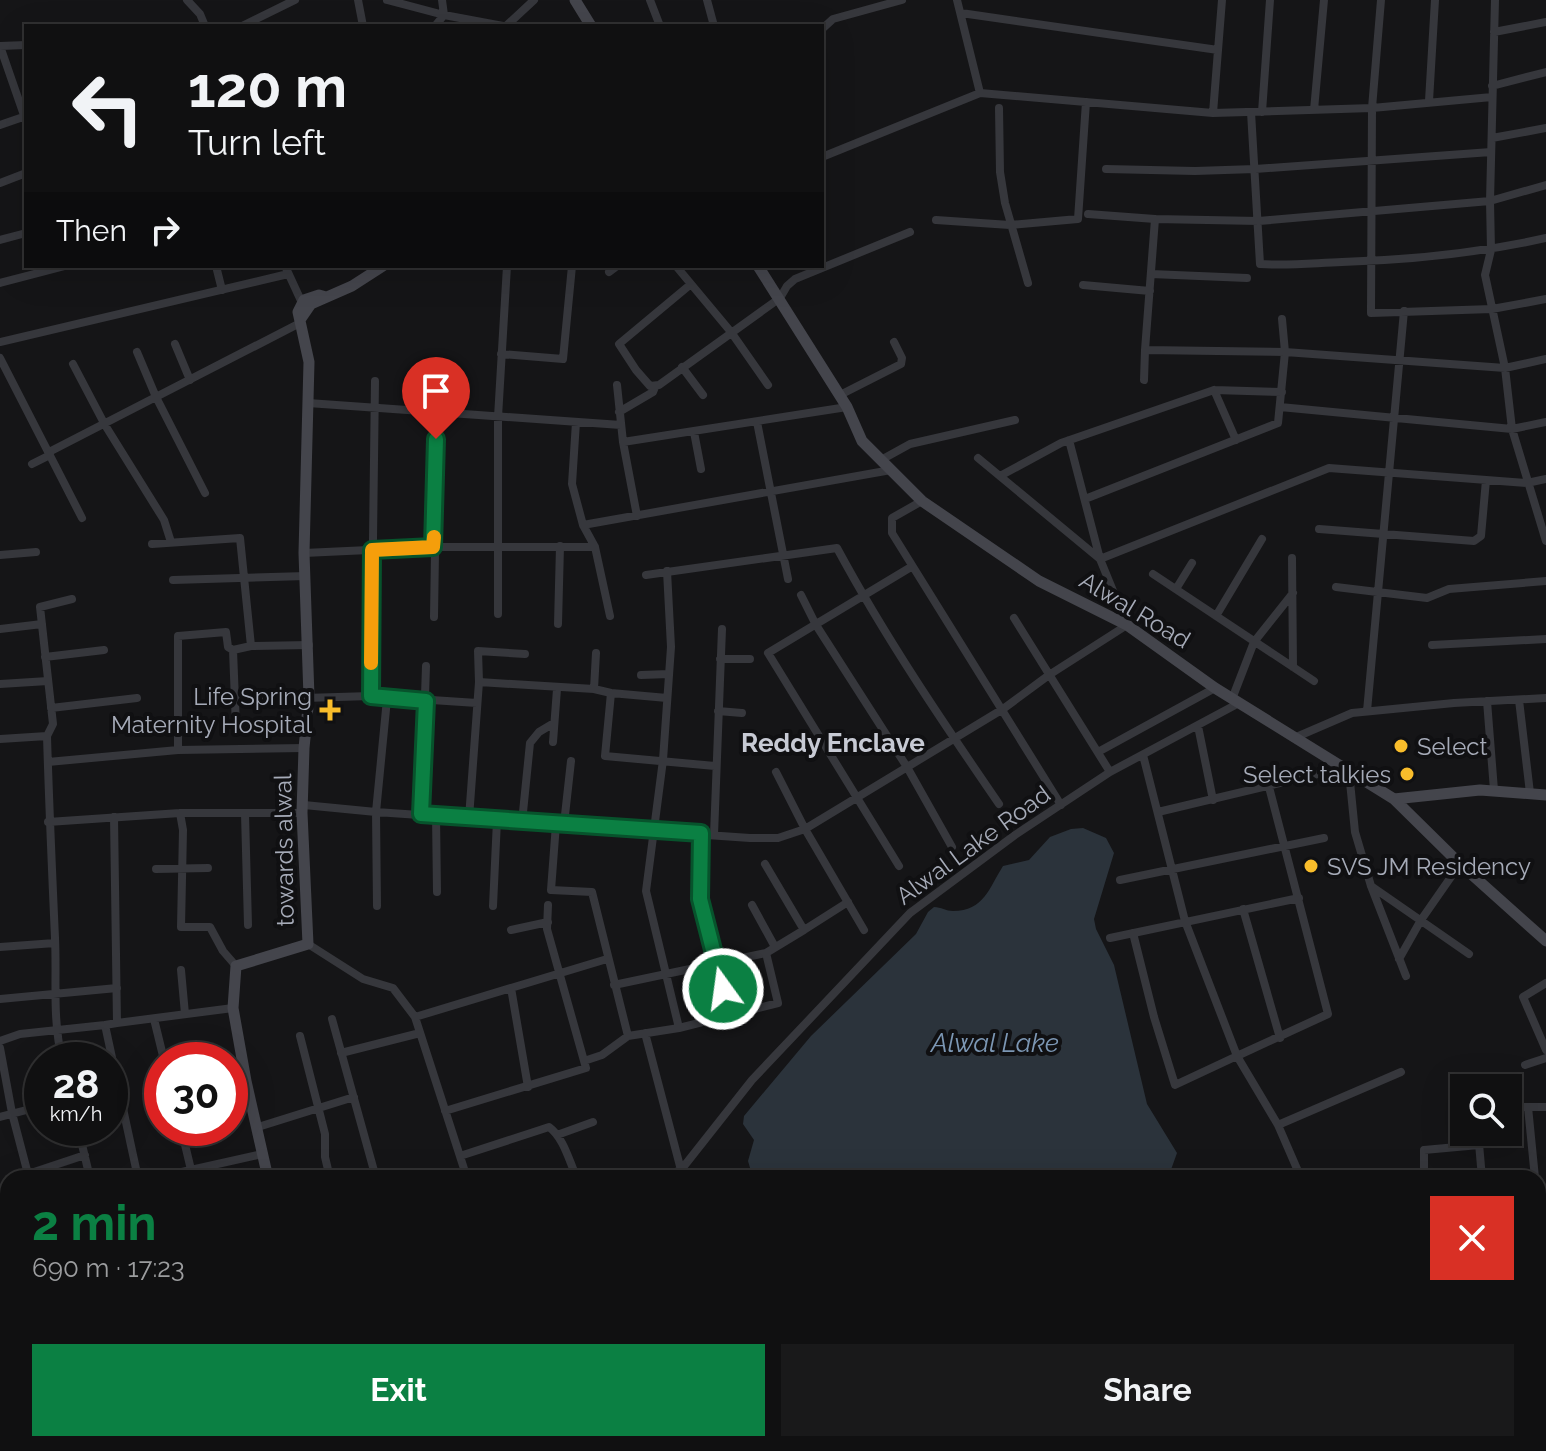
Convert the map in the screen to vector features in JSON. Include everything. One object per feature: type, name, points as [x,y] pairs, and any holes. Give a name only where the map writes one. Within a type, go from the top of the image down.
[{"type":"main road","points":[[575,0],[588,24]]},
{"type":"main road","points":[[302,314],[311,304],[381,268]]},
{"type":"main road","name":"Alwal Road","points":[[759,268],[840,395],[862,441],[922,501],[1039,581],[1127,625],[1215,688],[1394,799],[1460,864],[1546,941]]},
{"type":"main road","name":"towards alwal","points":[[236,966],[308,944],[303,809],[309,697],[304,553],[309,362],[302,314]]},
{"type":"main road","points":[[1394,799],[1494,790],[1546,795]]},
{"type":"main road","points":[[236,966],[233,1008],[239,1042]]},
{"type":"main road","points":[[248,1089],[266,1170]]},
{"type":"street","points":[[187,0],[200,14],[204,24]]},
{"type":"street","points":[[246,24],[295,0]]},
{"type":"street","points":[[358,0],[363,24]]},
{"type":"street","points":[[387,0],[493,24]]},
{"type":"street","points":[[437,24],[444,15],[442,0]]},
{"type":"street","points":[[506,24],[534,0]]},
{"type":"street","points":[[650,0],[659,24]]},
{"type":"street","points":[[707,0],[713,24]]},
{"type":"street","points":[[824,27],[833,19],[902,0]]},
{"type":"street","points":[[957,0],[980,93]]},
{"type":"street","points":[[1213,113],[1222,0]]},
{"type":"street","points":[[1262,112],[1270,0]]},
{"type":"street","points":[[1314,110],[1324,0]]},
{"type":"street","points":[[1381,0],[1372,108],[1371,313],[1492,309],[1546,299]]},
{"type":"street","points":[[1429,101],[1435,0]]},
{"type":"street","points":[[1495,0],[1491,250],[1485,275],[1505,368],[1512,429],[1546,541]]},
{"type":"street","points":[[961,13],[1218,50]]},
{"type":"street","points":[[1494,32],[1546,22]]},
{"type":"street","points":[[24,45],[0,46],[24,112]]},
{"type":"street","points":[[1492,86],[1546,72]]},
{"type":"street","points":[[824,156],[980,93],[1213,113],[1372,108],[1492,97]]},
{"type":"street","points":[[936,220],[1010,225],[1078,219],[1086,102]]},
{"type":"street","points":[[999,108],[1000,172],[1010,225],[1028,283]]},
{"type":"street","points":[[1251,112],[1260,264],[1371,261],[1491,250],[1546,238]]},
{"type":"street","points":[[0,125],[24,119]]},
{"type":"street","points":[[1492,138],[1546,128]]},
{"type":"street","points":[[1106,169],[1255,169],[1491,152]]},
{"type":"street","points":[[0,183],[24,174]]},
{"type":"street","points":[[1088,214],[1259,221],[1490,201],[1546,185]]},
{"type":"street","points":[[1144,380],[1155,219]]},
{"type":"street","points":[[824,267],[910,232]]},
{"type":"street","points":[[0,240],[24,234]]},
{"type":"street","points":[[0,283],[57,268]]},
{"type":"street","points":[[216,268],[222,290]]},
{"type":"street","points":[[498,614],[498,417],[507,268]]},
{"type":"street","points":[[501,354],[563,359],[572,268]]},
{"type":"street","points":[[678,268],[731,332],[768,385]]},
{"type":"street","points":[[619,412],[653,392],[655,387],[682,367],[780,298],[795,279],[822,268]]},
{"type":"street","points":[[0,342],[222,290],[287,270],[302,314],[190,380],[32,464]]},
{"type":"street","points":[[1151,274],[1247,278]]},
{"type":"street","points":[[655,387],[645,382],[619,344],[691,284]]},
{"type":"street","points":[[1083,285],[1150,291]]},
{"type":"street","points":[[1367,711],[1404,311]]},
{"type":"street","points":[[1085,499],[1278,423],[1285,352],[1282,319]]},
{"type":"street","points":[[840,395],[901,364],[902,358],[894,342]]},
{"type":"street","points":[[175,344],[190,380]]},
{"type":"street","points":[[1145,350],[1285,352],[1505,368],[1546,359]]},
{"type":"street","points":[[137,352],[156,397],[205,493]]},
{"type":"street","points":[[0,358],[82,518]]},
{"type":"street","points":[[434,617],[438,361]]},
{"type":"street","points":[[73,364],[105,425],[164,520],[171,542]]},
{"type":"street","points":[[682,367],[703,395]]},
{"type":"street","points":[[371,696],[375,381]]},
{"type":"street","points":[[617,385],[623,442],[637,516]]},
{"type":"street","points":[[1000,476],[1069,440],[1214,390],[1282,392]]},
{"type":"street","points":[[1214,390],[1236,440]]},
{"type":"street","points":[[308,403],[621,425]]},
{"type":"street","points":[[623,442],[847,407]]},
{"type":"street","points":[[1280,407],[1512,429],[1546,422]]},
{"type":"street","points":[[881,460],[910,444],[1015,420]]},
{"type":"street","points":[[576,422],[572,484],[583,525],[595,547],[610,616]]},
{"type":"street","points":[[757,422],[788,579]]},
{"type":"street","points":[[694,432],[701,469]]},
{"type":"street","points":[[48,822],[303,809],[778,838],[805,829],[1003,709],[1127,625],[1100,559],[1069,440]]},
{"type":"street","points":[[978,458],[1100,559]]},
{"type":"street","points":[[1100,559],[1329,468],[1527,483],[1546,479]]},
{"type":"street","points":[[583,525],[891,470]]},
{"type":"street","points":[[1319,529],[1478,540],[1481,536],[1486,480]]},
{"type":"street","points":[[922,501],[892,518],[892,533],[1061,805]]},
{"type":"street","points":[[152,544],[240,538],[251,646]]},
{"type":"street","points":[[1216,616],[1262,539]]},
{"type":"street","points":[[558,624],[560,546]]},
{"type":"street","points":[[304,553],[433,547],[595,547]]},
{"type":"street","points":[[646,575],[837,548],[863,597],[999,804]]},
{"type":"street","points":[[0,555],[36,552]]},
{"type":"street","points":[[1292,558],[1293,667]]},
{"type":"street","points":[[1176,589],[1192,563]]},
{"type":"street","points":[[899,866],[768,653],[911,567]]},
{"type":"street","points":[[667,571],[671,647],[663,760],[646,891],[679,1028]]},
{"type":"street","points":[[1153,574],[1314,681]]},
{"type":"street","points":[[173,580],[306,576]]},
{"type":"street","points":[[1336,587],[1427,598],[1449,589],[1546,581]]},
{"type":"street","points":[[1235,701],[1254,642],[1293,593]]},
{"type":"street","points":[[801,595],[816,625],[907,767],[952,847]]},
{"type":"street","points":[[58,1042],[53,994],[55,943],[48,822],[47,736],[53,724],[40,607],[72,599]]},
{"type":"street","points":[[1014,618],[1110,772]]},
{"type":"street","points":[[0,629],[42,624]]},
{"type":"street","points":[[714,835],[722,629]]},
{"type":"street","points":[[178,750],[178,636],[226,632],[228,647],[233,650],[251,646],[309,645]]},
{"type":"street","points":[[1432,645],[1546,639]]},
{"type":"street","points":[[45,657],[104,650]]},
{"type":"street","points":[[233,650],[236,727]]},
{"type":"street","points":[[469,818],[479,682],[478,651],[525,654]]},
{"type":"street","points":[[594,689],[596,653]]},
{"type":"street","points":[[720,659],[750,659]]},
{"type":"street","points":[[421,814],[426,666]]},
{"type":"street","points":[[641,675],[669,674]]},
{"type":"street","points":[[0,684],[48,681]]},
{"type":"street","points":[[479,682],[594,689],[667,698]]},
{"type":"street","points":[[1098,752],[1215,688]]},
{"type":"street","points":[[553,742],[557,689]]},
{"type":"street","points":[[611,693],[605,756],[715,766]]},
{"type":"street","points":[[235,700],[371,696],[477,703]]},
{"type":"street","points":[[51,708],[137,698]]},
{"type":"street","points":[[1294,738],[1352,713],[1546,698]]},
{"type":"street","points":[[377,906],[376,812],[387,699]]},
{"type":"street","points":[[1519,700],[1530,793]]},
{"type":"street","name":"Alwal Lake Road","points":[[683,1170],[752,1080],[910,913],[1110,772],[1198,726],[1235,701]]},
{"type":"street","points":[[1487,701],[1494,790]]},
{"type":"street","points":[[718,711],[742,713]]},
{"type":"street","points":[[522,822],[530,743],[539,732],[554,723]]},
{"type":"street","points":[[1198,726],[1213,800]]},
{"type":"street","points":[[0,739],[47,736]]},
{"type":"street","points":[[48,762],[178,750],[304,748]]},
{"type":"street","points":[[1143,755],[1185,921],[1237,1056],[1278,1125],[1298,1170]]},
{"type":"street","points":[[571,761],[551,890],[592,892],[628,1036]]},
{"type":"street","points":[[1158,812],[1346,770],[1355,832],[1371,886],[1406,976]]},
{"type":"street","points":[[776,772],[864,930]]},
{"type":"street","points":[[1133,933],[1175,1085],[1328,1014],[1269,787]]},
{"type":"street","points":[[180,813],[183,830],[181,927],[210,927],[223,951],[236,966]]},
{"type":"street","points":[[245,814],[248,925]]},
{"type":"street","points":[[436,815],[437,892]]},
{"type":"street","points":[[114,817],[117,1023]]},
{"type":"street","points":[[493,906],[497,820]]},
{"type":"street","points":[[701,833],[700,899],[729,1015]]},
{"type":"street","points":[[1120,880],[1324,838]]},
{"type":"street","points":[[765,864],[804,930]]},
{"type":"street","points":[[1399,959],[1421,920],[1460,864]]},
{"type":"street","points":[[156,869],[208,868]]},
{"type":"street","points":[[1371,886],[1469,954]]},
{"type":"street","points":[[1110,938],[1299,898]]},
{"type":"street","points":[[614,985],[766,953],[848,902]]},
{"type":"street","points":[[445,1111],[586,1068],[559,974],[548,922],[548,905]]},
{"type":"street","points":[[752,905],[775,947]]},
{"type":"street","points":[[1243,909],[1280,1038]]},
{"type":"street","points":[[511,930],[548,922]]},
{"type":"street","points":[[0,947],[55,943]]},
{"type":"street","points":[[308,944],[363,979],[393,988],[415,1017],[464,1170]]},
{"type":"street","points":[[584,1061],[602,1055],[628,1036],[679,1028],[778,1003],[766,953]]},
{"type":"street","points":[[415,1017],[607,959]]},
{"type":"street","points":[[181,970],[185,1014]]},
{"type":"street","points":[[1546,983],[1523,997],[1546,1050]]},
{"type":"street","points":[[0,999],[117,988]]},
{"type":"street","points":[[511,988],[528,1087]]},
{"type":"street","points":[[0,1041],[20,1034],[55,1029],[233,1008]]},
{"type":"street","points":[[154,1019],[160,1042]]},
{"type":"street","points":[[332,1019],[374,1170]]},
{"type":"street","points":[[105,1025],[136,1170]]},
{"type":"street","points":[[341,1053],[420,1033]]},
{"type":"street","points":[[645,1033],[679,1170]]},
{"type":"street","points":[[300,1036],[325,1134],[328,1170]]},
{"type":"street","points":[[0,1048],[12,1113],[27,1170]]},
{"type":"street","points":[[1525,1065],[1546,1058]]},
{"type":"street","points":[[1278,1125],[1401,1072]]},
{"type":"street","points":[[258,1127],[354,1097]]},
{"type":"street","points":[[1522,1107],[1546,1107]]},
{"type":"street","points":[[1528,1107],[1535,1170]]},
{"type":"street","points":[[0,1117],[24,1110]]},
{"type":"street","points":[[557,1135],[593,1122]]},
{"type":"street","points":[[460,1156],[549,1127],[557,1135],[573,1170]]},
{"type":"street","points":[[83,1146],[88,1170]]},
{"type":"street","points":[[185,1146],[191,1170]]},
{"type":"street","points":[[1424,1170],[1424,1150],[1468,1146]]},
{"type":"street","points":[[1479,1146],[1481,1170]]},
{"type":"street","points":[[206,1170],[262,1154]]},
{"type":"street","points":[[45,1170],[85,1155]]},
{"type":"water","name":"Alwal Lake","points":[[1083,828],[1106,838],[1114,853],[1094,919],[1114,965],[1147,1104],[1177,1153],[1171,1170],[751,1170],[748,1161],[754,1140],[743,1124],[744,1116],[811,1036],[916,934],[934,907],[953,911],[972,907],[984,897],[1003,866],[1029,860],[1050,837]]},
{"type":"slow traffic","points":[[371,663],[372,550],[433,547],[434,537]]},
{"type":"place","name":"Life Spring Maternity Hospital","points":[[330,710]]},
{"type":"place","name":"Select","points":[[1401,746]]},
{"type":"place","name":"Select talkies","points":[[1407,774]]},
{"type":"place","name":"SVS JM Residency","points":[[1311,866]]},
{"type":"district","name":"Reddy Enclave","points":[[833,743]]},
{"type":"route","points":[[436,439],[433,547],[372,550],[371,696],[426,701],[421,814],[701,833],[700,899],[723,989]]}]
